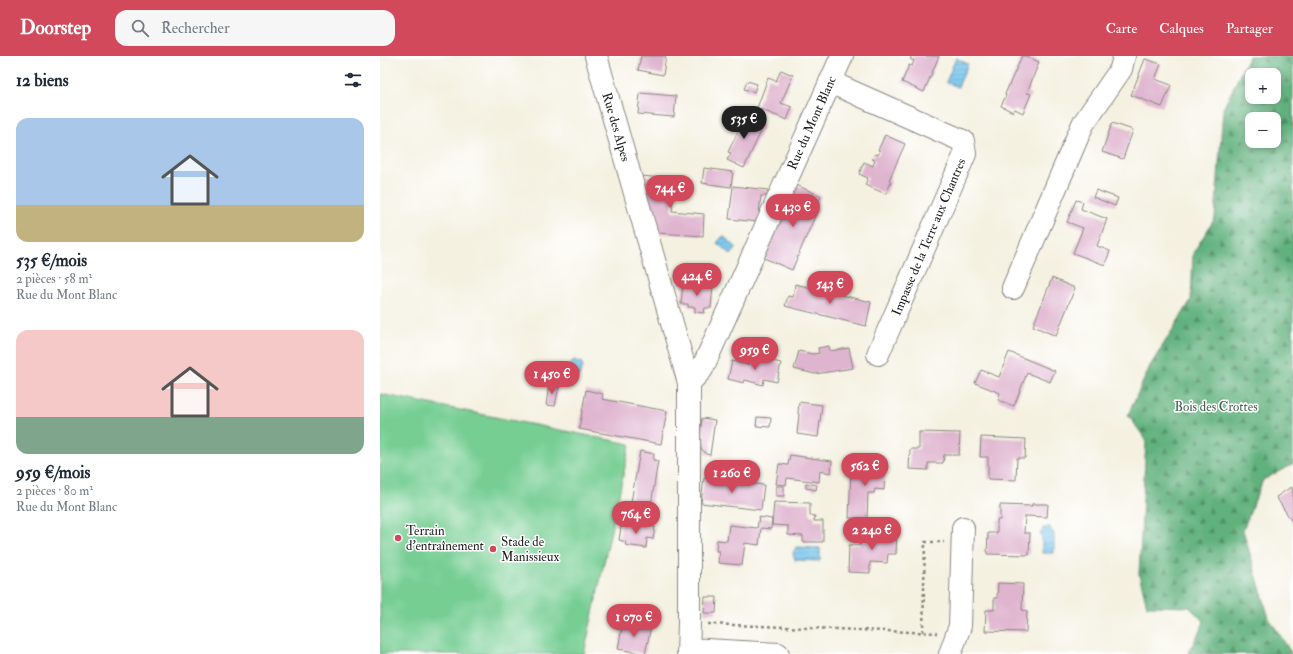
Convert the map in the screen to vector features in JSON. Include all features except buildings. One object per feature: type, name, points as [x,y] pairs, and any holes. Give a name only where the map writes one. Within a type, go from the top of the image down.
[{"type":"street","name":"Rue des Alpes","points":[[596,56],[689,383],[688,651]]},
{"type":"street","name":"Rue du Mont Blanc","points":[[689,383],[702,369],[842,56]]},
{"type":"street","points":[[1013,288],[1083,124],[1121,69],[1124,56]]},
{"type":"street","name":"Impasse de la Terre aux Chantres","points":[[830,82],[963,141],[965,154],[878,354]]},
{"type":"street","points":[[950,654],[960,626],[963,535]]},
{"type":"street","points":[[688,651],[778,654]]},
{"type":"path","points":[[923,632],[925,542],[963,535]]},
{"type":"path","points":[[689,623],[754,627],[958,634]]},
{"type":"green space","name":"Bois des Crottes","points":[[1249,56],[1293,56],[1293,464],[1263,480],[1243,530],[1269,618],[1292,654],[1188,654],[1204,622],[1189,607],[1147,606],[1139,574],[1146,440],[1128,415],[1150,366],[1191,300],[1193,253],[1215,218],[1223,109]]},
{"type":"green space","name":"Stade de Manissieux","points":[[380,394],[630,444],[584,654],[380,654]]},
{"type":"water","points":[[956,58],[968,64],[958,87],[946,82]]},
{"type":"water","points":[[723,236],[737,248],[731,255],[717,243]]},
{"type":"water","points":[[574,360],[581,362],[583,367],[575,385],[571,387],[560,381],[560,377],[567,375],[569,365]]},
{"type":"water","points":[[1049,526],[1054,534],[1054,553],[1042,553],[1042,537],[1040,533],[1043,528],[1047,528]]},
{"type":"water","points":[[796,547],[820,548],[820,561],[795,560],[793,553]]},
{"type":"place","name":"Terrain d'entraînement","points":[[398,538]]},
{"type":"place","name":"Stade de Manissieux","points":[[493,549]]}]
